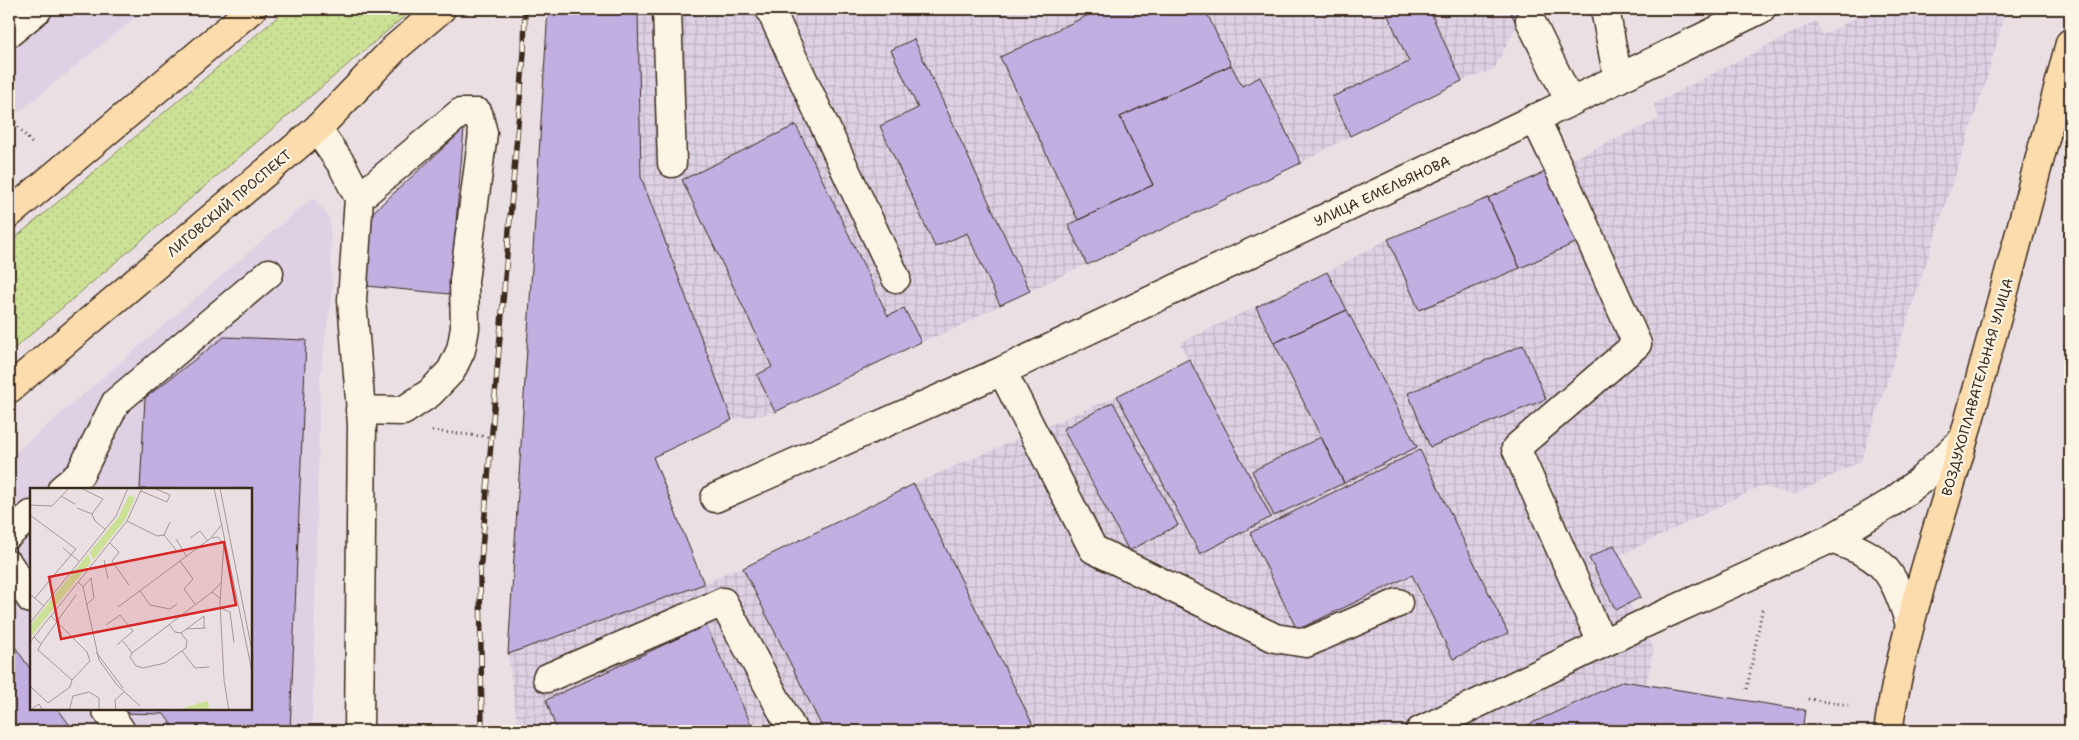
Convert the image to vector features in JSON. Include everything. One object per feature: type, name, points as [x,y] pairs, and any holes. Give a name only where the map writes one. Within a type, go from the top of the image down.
[{"type":"main road","points":[[9,214],[252,9]]},
{"type":"main road","name":"ЛИГОВСКИЙ ПРОСПЕКТ","points":[[9,389],[317,129],[395,48],[441,9]]},
{"type":"main road","name":"ВОЗДУХОПЛАВАТЕЛЬНАЯ УЛИЦА","points":[[1888,731],[1909,622],[1963,440],[2070,43]]},
{"type":"street","points":[[9,33],[38,9]]},
{"type":"street","points":[[667,9],[672,163]]},
{"type":"street","points":[[770,9],[896,278]]},
{"type":"street","points":[[1605,9],[1618,79]]},
{"type":"street","name":"УЛИЦА ЕМЕЛЬЯНОВА","points":[[715,498],[1002,371],[1570,102],[1761,9]]},
{"type":"street","points":[[1530,20],[1570,102]]},
{"type":"street","points":[[359,198],[460,112],[478,112],[483,133],[464,280],[464,328],[461,350],[450,372],[430,393],[403,410],[360,410]]},
{"type":"street","points":[[1535,118],[1637,344],[1516,448],[1602,643]]},
{"type":"street","points":[[317,129],[342,165],[359,198],[352,300],[360,410],[359,731]]},
{"type":"street","points":[[63,488],[80,474],[116,402],[270,273]]},
{"type":"street","points":[[1002,371],[1093,549],[1275,638],[1306,643],[1398,603]]},
{"type":"street","points":[[1420,731],[1602,643],[1830,539],[1891,503],[1922,479],[1963,440]]},
{"type":"street","points":[[9,534],[30,516]]},
{"type":"street","points":[[1830,539],[1858,548],[1880,562],[1900,593],[1909,622]]},
{"type":"street","points":[[9,565],[30,597]]},
{"type":"street","points":[[548,678],[723,602],[793,731]]},
{"type":"street","points":[[107,710],[121,731]]},
{"type":"path","points":[[9,115],[34,146]]},
{"type":"path","points":[[1747,689],[1763,606]]},
{"type":"path","points":[[1808,699],[1848,705]]},
{"type":"shaded area","points":[[9,9],[146,9],[9,120]]},
{"type":"shaded area","points":[[548,9],[1552,9],[1517,25],[1494,69],[1462,81],[1350,136],[1301,163],[1000,305],[952,330],[921,342],[775,412],[732,420],[654,457],[704,584],[732,570],[743,568],[914,484],[1117,396],[1188,359],[1180,343],[1327,272],[1388,239],[1488,198],[1659,119],[1654,104],[1816,21],[1823,35],[1873,9],[2006,9],[1987,78],[1861,461],[1794,495],[1761,486],[1619,556],[1629,603],[1643,624],[1654,649],[1646,684],[1805,710],[1802,731],[518,731],[508,654]]},
{"type":"shaded area","points":[[313,197],[330,219],[332,291],[320,378],[312,731],[9,731],[9,458]]},
{"type":"green space","points":[[287,9],[413,9],[9,353],[9,243]]},
{"type":"building","points":[[548,9],[638,9],[641,177],[732,420],[653,457],[704,584],[508,654]]},
{"type":"building","points":[[1101,9],[1205,9],[1231,65],[1120,117],[1153,185],[1078,220],[1000,57]]},
{"type":"building","points":[[1385,9],[1429,9],[1462,81],[1350,136],[1332,97],[1409,62]]},
{"type":"building","points":[[1509,9],[1552,9],[1517,25]]},
{"type":"building","points":[[914,39],[1030,291],[1000,305],[967,233],[935,247],[880,126],[918,108],[891,50]]},
{"type":"building","points":[[1231,65],[1242,86],[1260,77],[1301,163],[1087,265],[1068,225],[1153,185],[1120,117]]},
{"type":"building","points":[[796,125],[888,316],[904,308],[921,342],[775,412],[757,375],[772,367],[682,180]]},
{"type":"building","points":[[464,129],[450,294],[366,286],[372,213]]},
{"type":"building","points":[[1545,172],[1577,242],[1520,268],[1488,198]]},
{"type":"building","points":[[1488,198],[1520,268],[1419,310],[1388,239]]},
{"type":"building","points":[[1327,272],[1347,310],[1274,343],[1256,307]]},
{"type":"building","points":[[1347,310],[1417,447],[1344,483],[1274,343]]},
{"type":"building","points":[[224,337],[306,340],[290,731],[176,731],[164,714],[120,713],[118,710],[252,710],[252,488],[140,488],[145,398]]},
{"type":"building","points":[[1523,345],[1546,399],[1430,447],[1408,393]]},
{"type":"building","points":[[1189,359],[1271,517],[1200,554],[1117,396]]},
{"type":"building","points":[[1113,402],[1178,525],[1129,551],[1063,429]]},
{"type":"building","points":[[1321,437],[1344,483],[1274,516],[1252,471]]},
{"type":"building","points":[[1420,450],[1508,633],[1453,659],[1412,575],[1297,630],[1250,533]]},
{"type":"building","points":[[914,484],[1036,731],[824,731],[743,568]]},
{"type":"building","points":[[1614,545],[1641,597],[1616,610],[1589,558]]},
{"type":"building","points":[[706,625],[754,731],[557,731],[546,700]]},
{"type":"building","points":[[9,638],[30,669],[30,710],[59,710],[74,731],[9,731]]},
{"type":"building","points":[[1623,681],[1805,710],[1802,731],[1515,731]]},
{"type":"railway","points":[[482,731],[480,573],[524,53],[525,9]]}]
